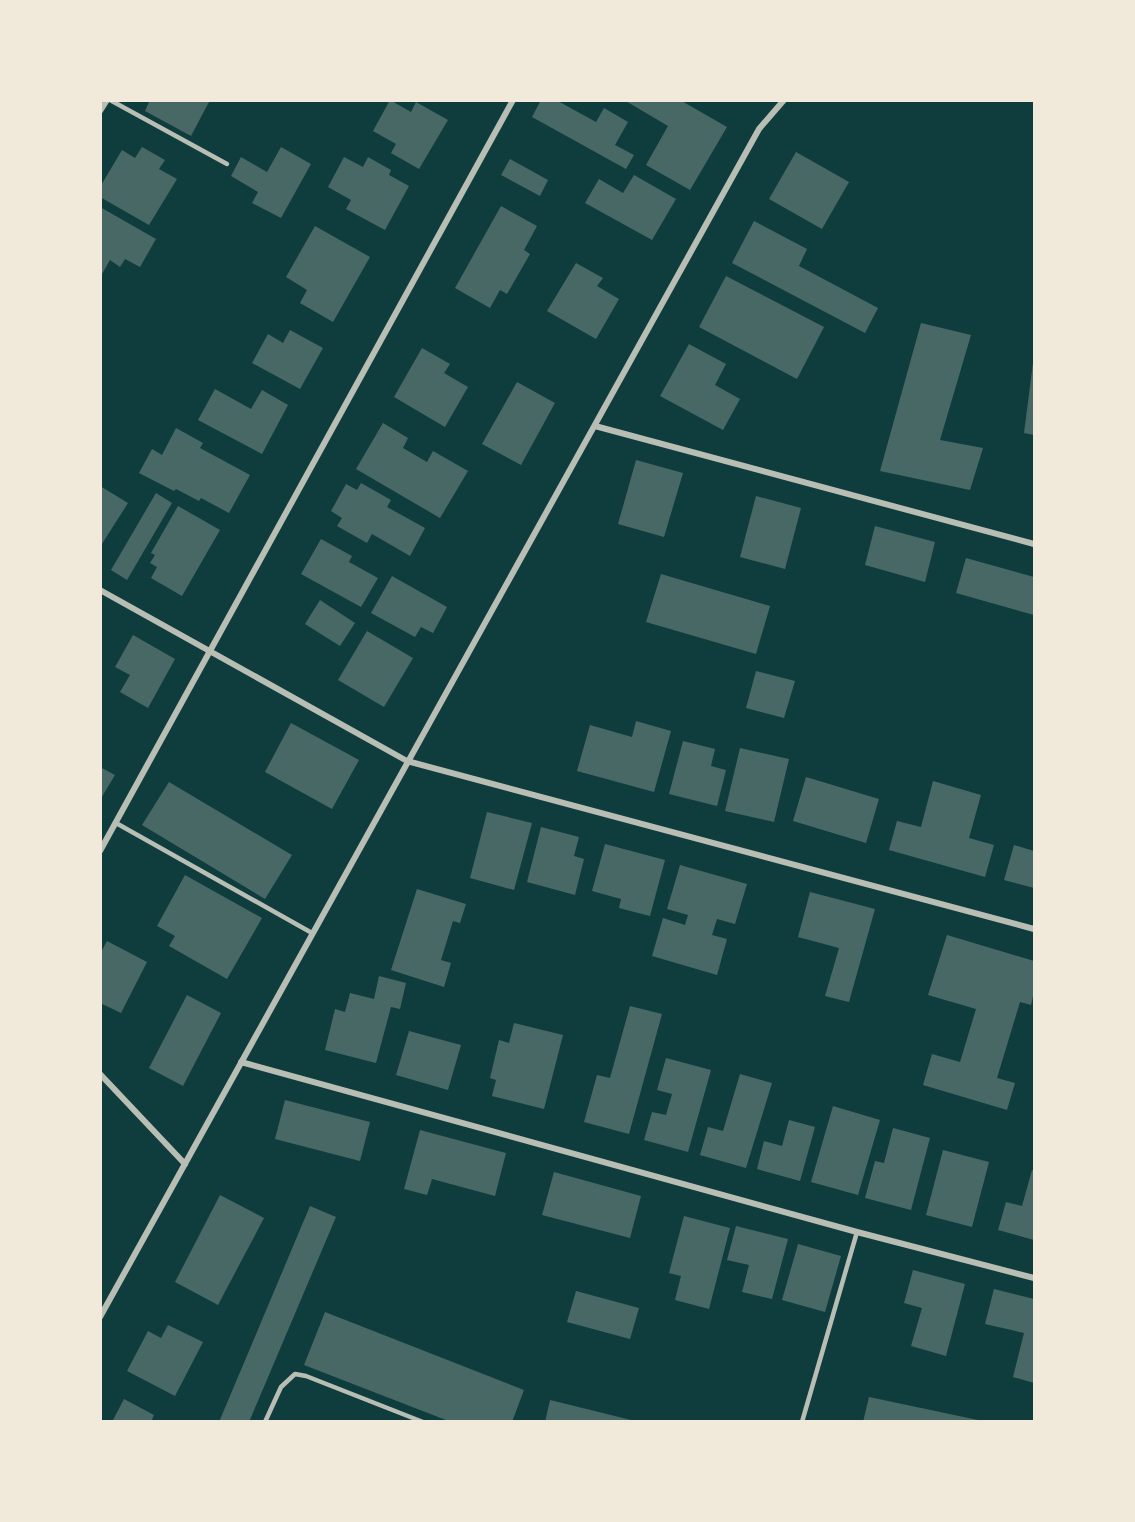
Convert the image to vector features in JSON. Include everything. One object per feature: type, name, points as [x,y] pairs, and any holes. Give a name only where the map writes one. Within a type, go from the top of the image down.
[{"type":"street","points":[[100,111],[109,100]]},
{"type":"street","points":[[100,851],[513,100]]},
{"type":"street","points":[[100,1317],[759,129],[784,100]]},
{"type":"street","points":[[595,426],[1035,544]]},
{"type":"street","points":[[100,590],[407,761],[1035,928]]},
{"type":"street","points":[[241,1062],[857,1232],[1035,1278]]},
{"type":"street","points":[[100,1074],[185,1164]]},
{"type":"lane","points":[[109,100],[226,164]]},
{"type":"lane","points":[[116,822],[312,933]]},
{"type":"lane","points":[[802,1422],[857,1232]]},
{"type":"lane","points":[[265,1422],[281,1388],[295,1374],[306,1376],[423,1422]]},
{"type":"building","points":[[150,100],[210,100],[191,136],[145,111]]},
{"type":"building","points":[[390,100],[411,112],[416,102],[448,120],[419,169],[391,153],[396,144],[373,131]]},
{"type":"building","points":[[541,100],[556,100],[596,122],[604,108],[628,122],[615,145],[634,155],[626,169],[532,117]]},
{"type":"building","points":[[624,100],[680,100],[727,127],[690,190],[646,165],[668,126]]},
{"type":"building","points":[[142,147],[165,160],[159,169],[177,179],[149,225],[100,197],[100,187],[122,150],[135,158]]},
{"type":"building","points":[[281,147],[311,164],[281,218],[252,203],[258,192],[231,176],[241,157],[267,172]]},
{"type":"building","points":[[796,152],[849,182],[822,229],[769,199]]},
{"type":"building","points":[[344,157],[363,167],[368,157],[391,170],[389,175],[409,186],[385,230],[346,209],[351,200],[328,187]]},
{"type":"building","points":[[510,159],[548,180],[540,196],[501,175]]},
{"type":"building","points":[[634,175],[676,199],[652,240],[585,203],[599,179],[623,193]]},
{"type":"building","points":[[501,206],[537,226],[524,250],[530,254],[507,294],[500,290],[490,308],[455,288]]},
{"type":"building","points":[[100,207],[156,239],[140,267],[125,259],[120,267],[110,260],[102,274],[100,273]]},
{"type":"building","points":[[754,221],[807,249],[799,266],[878,308],[865,333],[732,263]]},
{"type":"building","points":[[315,226],[370,257],[333,322],[300,303],[307,290],[286,277]]},
{"type":"building","points":[[576,263],[603,278],[597,286],[619,299],[596,339],[547,311]]},
{"type":"building","points":[[726,276],[824,327],[797,379],[699,327]]},
{"type":"building","points":[[921,323],[971,335],[940,440],[983,448],[970,490],[880,471]]},
{"type":"building","points":[[290,330],[323,348],[300,389],[252,363],[268,334],[283,343]]},
{"type":"building","points":[[689,344],[726,364],[715,385],[740,399],[723,430],[660,396]]},
{"type":"building","points":[[422,348],[450,364],[444,373],[468,387],[445,427],[394,397]]},
{"type":"building","points":[[1034,363],[1034,435],[1024,433]]},
{"type":"building","points":[[517,382],[555,403],[521,465],[482,444]]},
{"type":"building","points":[[215,389],[251,409],[262,390],[288,405],[262,454],[198,420]]},
{"type":"building","points":[[383,423],[408,438],[403,448],[427,462],[433,451],[468,471],[440,518],[356,469]]},
{"type":"building","points":[[176,428],[203,443],[200,448],[250,475],[229,513],[201,498],[199,501],[176,489],[174,491],[139,473],[152,449],[162,455]]},
{"type":"building","points":[[636,460],[683,473],[664,537],[618,524]]},
{"type":"building","points":[[361,483],[391,500],[387,507],[425,528],[410,556],[372,534],[367,543],[337,526],[342,518],[331,511],[346,484],[357,490]]},
{"type":"building","points":[[100,486],[128,503],[100,547]]},
{"type":"building","points":[[156,493],[172,503],[127,580],[111,570]]},
{"type":"building","points":[[756,496],[801,508],[785,569],[740,557]]},
{"type":"building","points":[[178,506],[220,530],[182,596],[151,578],[157,567],[150,563],[155,555],[151,553]]},
{"type":"building","points":[[875,526],[935,542],[925,582],[865,565]]},
{"type":"building","points":[[321,539],[352,556],[349,562],[378,578],[361,607],[301,574]]},
{"type":"building","points":[[966,558],[1034,577],[1034,615],[956,593]]},
{"type":"building","points":[[661,574],[770,606],[756,654],[646,622]]},
{"type":"building","points":[[392,576],[447,607],[433,633],[421,627],[415,637],[371,613]]},
{"type":"building","points":[[320,600],[355,623],[340,646],[305,624]]},
{"type":"building","points":[[367,631],[413,658],[384,707],[338,680]]},
{"type":"building","points":[[133,635],[175,659],[148,708],[120,692],[130,675],[115,667]]},
{"type":"building","points":[[756,671],[795,681],[784,718],[746,708]]},
{"type":"building","points":[[636,721],[671,731],[654,792],[577,771],[590,725],[632,737]]},
{"type":"building","points":[[291,723],[359,760],[332,809],[265,772]]},
{"type":"building","points":[[683,741],[715,749],[711,766],[726,770],[717,806],[669,794]]},
{"type":"building","points":[[740,748],[789,759],[774,822],[725,811]]},
{"type":"building","points":[[100,767],[115,775],[100,800]]},
{"type":"building","points":[[806,777],[879,799],[866,843],[793,821]]},
{"type":"building","points":[[933,781],[981,795],[969,838],[994,845],[985,877],[889,850],[897,821],[921,827]]},
{"type":"building","points":[[169,782],[292,855],[265,899],[142,825]]},
{"type":"building","points":[[487,812],[532,823],[514,890],[470,878]]},
{"type":"building","points":[[541,827],[579,837],[574,856],[584,859],[575,895],[527,882]]},
{"type":"building","points":[[605,844],[665,860],[650,916],[619,908],[621,899],[592,891]]},
{"type":"building","points":[[1014,845],[1034,851],[1034,888],[1004,880]]},
{"type":"building","points":[[680,865],[747,884],[735,924],[717,919],[712,935],[727,939],[717,975],[652,956],[663,918],[685,925],[688,915],[667,909]]},
{"type":"building","points":[[185,875],[262,918],[227,979],[169,946],[175,936],[157,926]]},
{"type":"building","points":[[417,889],[466,904],[460,923],[453,921],[441,960],[451,963],[444,987],[391,970]]},
{"type":"building","points":[[810,892],[875,909],[849,1002],[825,996],[839,948],[798,937]]},
{"type":"building","points":[[947,935],[1034,961],[1034,992],[1031,1005],[1020,1002],[997,1078],[1015,1083],[1007,1110],[923,1085],[932,1054],[960,1062],[976,1009],[928,995]]},
{"type":"building","points":[[107,941],[147,962],[121,1013],[100,1003],[100,954]]},
{"type":"building","points":[[379,976],[406,983],[400,1009],[391,1007],[376,1063],[325,1050],[335,1009],[345,1012],[350,993],[374,999]]},
{"type":"building","points":[[187,995],[221,1013],[183,1086],[149,1068]]},
{"type":"building","points":[[630,1006],[662,1014],[629,1134],[584,1122],[597,1075],[610,1078]]},
{"type":"building","points":[[514,1023],[563,1035],[544,1109],[492,1096],[496,1080],[490,1078],[499,1040],[509,1043]]},
{"type":"building","points":[[409,1031],[461,1045],[448,1090],[396,1075]]},
{"type":"building","points":[[666,1058],[711,1070],[688,1152],[644,1140],[652,1112],[666,1115],[672,1094],[657,1090]]},
{"type":"building","points":[[740,1074],[772,1083],[746,1168],[700,1155],[708,1127],[723,1131]]},
{"type":"building","points":[[285,1100],[370,1122],[360,1161],[275,1139]]},
{"type":"building","points":[[833,1106],[880,1120],[858,1195],[811,1182]]},
{"type":"building","points":[[789,1120],[815,1127],[800,1181],[757,1169],[764,1141],[782,1146]]},
{"type":"building","points":[[893,1128],[930,1138],[911,1210],[865,1198],[875,1161],[884,1163]]},
{"type":"building","points":[[420,1130],[506,1153],[495,1196],[432,1179],[427,1195],[404,1189]]},
{"type":"building","points":[[943,1150],[989,1162],[972,1227],[926,1215]]},
{"type":"building","points":[[1032,1170],[1034,1171],[1034,1240],[998,1230],[1006,1202],[1022,1206]]},
{"type":"building","points":[[554,1172],[641,1196],[630,1238],[542,1215]]},
{"type":"building","points":[[220,1195],[264,1218],[218,1305],[175,1282]]},
{"type":"building","points":[[310,1206],[336,1217],[249,1422],[219,1422]]},
{"type":"building","points":[[684,1216],[730,1228],[709,1309],[675,1300],[681,1276],[669,1273]]},
{"type":"building","points":[[736,1226],[788,1239],[772,1299],[742,1292],[749,1265],[727,1260]]},
{"type":"building","points":[[798,1244],[841,1256],[825,1312],[782,1300]]},
{"type":"building","points":[[913,1270],[965,1284],[946,1356],[911,1346],[922,1308],[904,1303]]},
{"type":"building","points":[[994,1289],[1034,1299],[1034,1383],[1013,1377],[1024,1333],[985,1324]]},
{"type":"building","points":[[576,1291],[639,1308],[630,1339],[567,1322]]},
{"type":"building","points":[[325,1312],[524,1390],[512,1422],[451,1422],[304,1365]]},
{"type":"building","points":[[168,1325],[203,1342],[175,1396],[127,1371],[148,1331],[161,1338]]},
{"type":"building","points":[[869,1397],[978,1420],[978,1422],[863,1422]]},
{"type":"building","points":[[124,1399],[154,1415],[151,1422],[112,1422]]},
{"type":"building","points":[[550,1400],[635,1421],[635,1422],[545,1422]]}]
